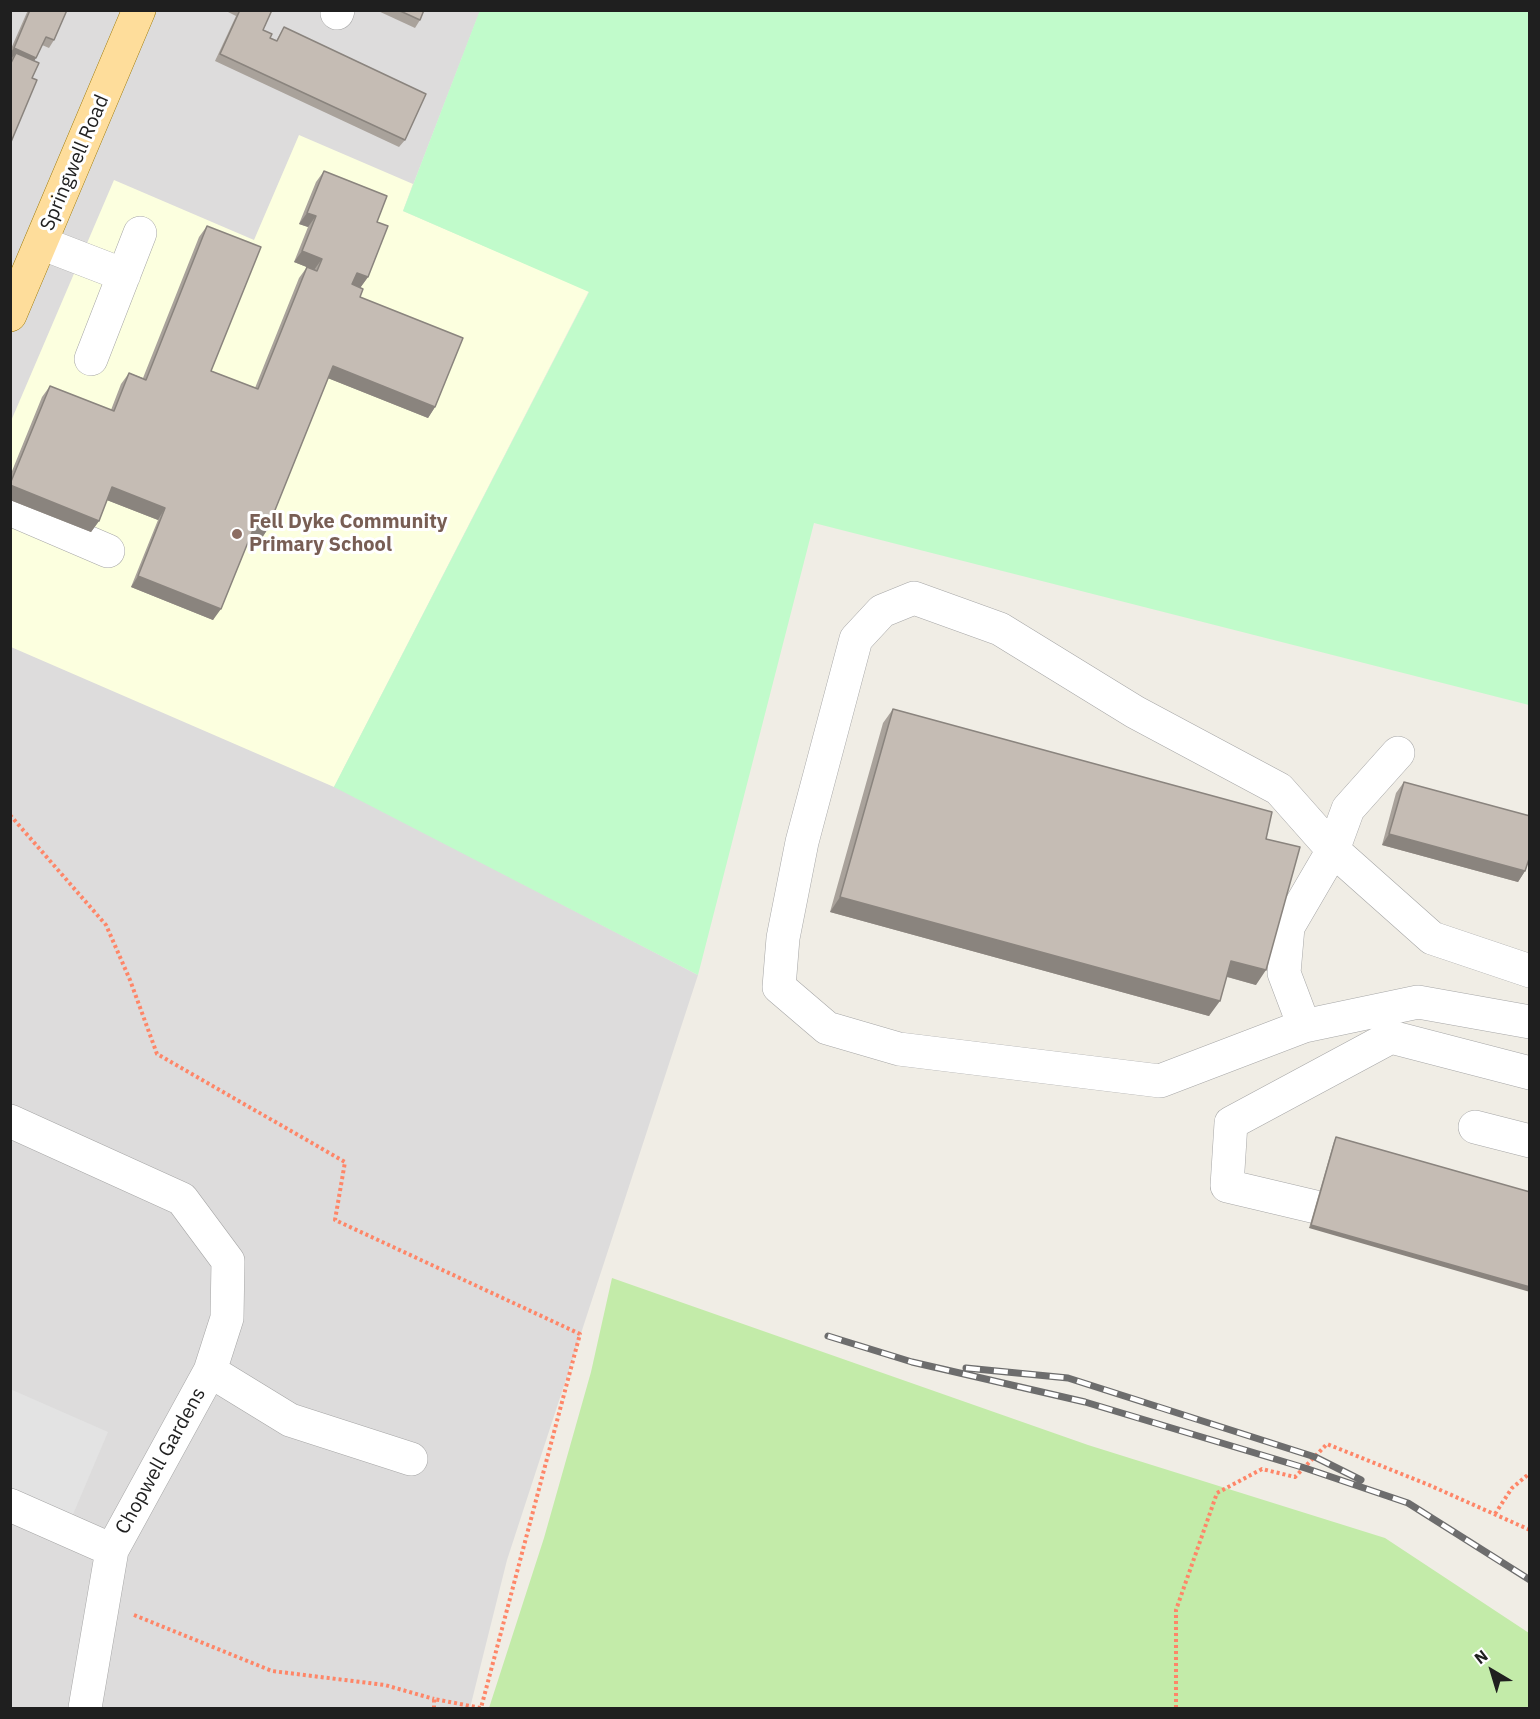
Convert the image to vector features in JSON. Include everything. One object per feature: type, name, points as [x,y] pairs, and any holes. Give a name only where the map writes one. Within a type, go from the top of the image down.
[{"type":"main road","name":"Springwell Road","points":[[10,315],[139,10]]},
{"type":"street","points":[[91,359],[140,233]]},
{"type":"street","points":[[41,243],[124,275]]},
{"type":"street","points":[[10,509],[108,551]]},
{"type":"street","points":[[1530,971],[1432,938],[1333,850],[1279,789],[1135,712],[1000,629],[914,597],[882,611],[856,639],[802,842],[783,938],[779,987],[827,1028],[899,1049],[1160,1081],[1304,1026],[1418,1002],[1530,1022]]},
{"type":"street","points":[[1304,1026],[1284,972],[1288,927],[1333,850],[1348,808],[1398,753]]},
{"type":"street","points":[[1390,1224],[1227,1186],[1231,1123],[1391,1037],[1530,1073]]},
{"type":"street","name":"Chopwell Gardens","points":[[10,1121],[182,1199],[228,1261],[227,1318],[210,1371],[112,1550],[85,1708]]},
{"type":"street","points":[[1474,1128],[1530,1142]]},
{"type":"street","name":"Chopwell Gardens","points":[[210,1371],[290,1420],[411,1459]]},
{"type":"street","name":"Chopwell Gardens","points":[[10,1505],[112,1550]]},
{"type":"path","points":[[10,815],[106,925],[130,980],[157,1054],[345,1162],[335,1220],[580,1334],[481,1708],[434,1699],[385,1685],[272,1671],[103,1604]]},
{"type":"path","points":[[1176,1708],[1176,1610],[1217,1493],[1262,1469],[1295,1477],[1328,1444],[1429,1485],[1530,1530]]},
{"type":"path","points":[[1495,1514],[1512,1488],[1530,1473]]},
{"type":"path","points":[[434,1699],[434,1708]]},
{"type":"shaded area","points":[[11,11],[480,11],[403,211],[589,291],[335,786],[698,975],[507,1560],[470,1708],[11,1708]]},
{"type":"shaded area","name":"Fell Dyke Community Primary School","points":[[299,135],[413,184],[403,211],[589,291],[334,787],[11,647],[11,421],[114,180],[254,240]]},
{"type":"shaded area","points":[[10,1389],[108,1432],[60,1545],[11,1521]]},
{"type":"green space","points":[[480,10],[1529,11],[1529,705],[814,523],[698,975],[334,787],[589,292],[403,211]]},
{"type":"green space","points":[[612,1278],[1088,1445],[1385,1538],[1529,1633],[1529,1708],[489,1708],[544,1538],[591,1372]]},
{"type":"building","points":[[30,10],[67,10],[54,40],[46,37],[36,58],[14,48]]},
{"type":"building","points":[[240,10],[272,10],[263,30],[272,34],[270,38],[277,41],[284,27],[426,94],[405,140],[220,54]]},
{"type":"building","points":[[398,10],[424,10],[420,20]]},
{"type":"building","points":[[16,53],[39,63],[32,78],[37,80],[10,142],[10,65]]},
{"type":"building","points":[[324,171],[387,196],[377,222],[388,226],[368,277],[357,273],[352,284],[363,289],[360,297],[463,338],[435,407],[333,366],[267,530],[255,525],[221,609],[138,576],[165,508],[112,487],[99,521],[10,484],[50,386],[114,411],[129,373],[146,380],[207,226],[261,247],[211,371],[258,389],[307,267],[317,271],[322,259],[302,251],[316,216],[307,213]]},
{"type":"building","points":[[893,709],[1272,812],[1266,839],[1300,847],[1266,970],[1231,961],[1220,1001],[840,897]]},
{"type":"building","points":[[1404,782],[1530,816],[1530,856],[1525,871],[1389,834]]},
{"type":"building","points":[[1336,1137],[1530,1192],[1530,1287],[1311,1225]]},
{"type":"railway","points":[[828,1336],[912,1362],[1085,1402],[1305,1468],[1408,1503],[1530,1580]]},
{"type":"railway","points":[[966,1368],[1068,1378],[1315,1457],[1361,1480]]},
{"type":"place","name":"Fell Dyke Community Primary School","points":[[237,534]]}]
